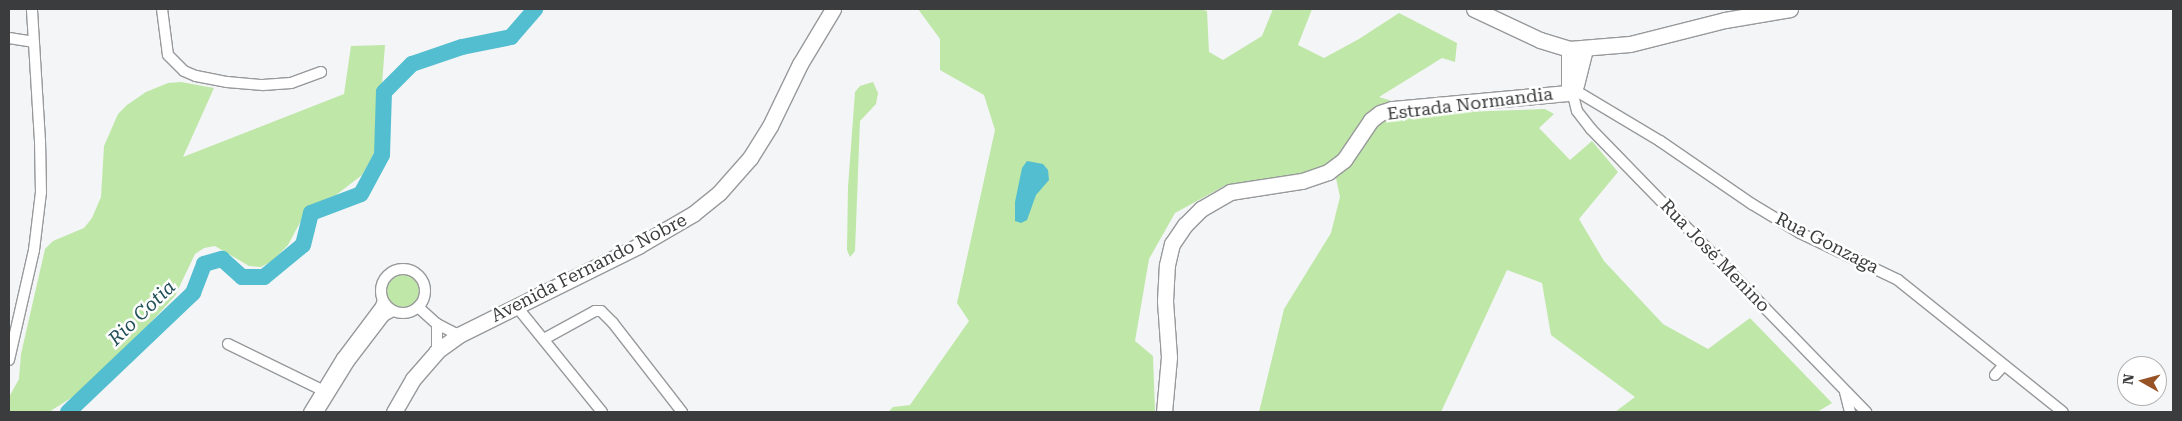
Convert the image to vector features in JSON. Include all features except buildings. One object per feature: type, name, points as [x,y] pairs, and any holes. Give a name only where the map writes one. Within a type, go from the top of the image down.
[{"type":"main road","name":"Avenida Fernando Nobre","points":[[394,412],[413,379],[437,351],[459,335],[638,246],[693,214],[719,194],[739,172],[759,145],[800,64],[833,9]]},
{"type":"main road","points":[[1474,9],[1520,32],[1569,49],[1630,44],[1725,20],[1790,9]]},
{"type":"main road","points":[[1573,90],[1585,48]]},
{"type":"main road","name":"Rua José Menino","points":[[1569,49],[1573,90]]},
{"type":"main road","name":"Estrada Normandia","points":[[1164,412],[1169,357],[1165,301],[1167,265],[1172,244],[1184,225],[1201,209],[1230,192],[1302,181],[1328,172],[1344,160],[1371,120],[1380,113],[1392,109],[1573,90]]},
{"type":"street","points":[[9,360],[34,250],[41,192],[40,141],[32,9]]},
{"type":"street","points":[[162,9],[168,55],[184,71],[196,76],[263,86],[292,83],[321,72]]},
{"type":"street","points":[[9,38],[33,42]]},
{"type":"street","name":"Rua Gonzaga","points":[[1573,90],[1660,141],[1752,204],[1800,233],[1898,280],[1943,314],[2058,411]]},
{"type":"street","name":"Rua José Menino","points":[[1573,90],[1577,111],[1591,130],[1666,204],[1866,412]]},
{"type":"street","points":[[318,412],[342,358],[381,306],[383,300],[381,289],[387,275],[397,270],[407,269],[417,274],[424,287],[424,298],[418,307],[404,313],[394,311],[383,300]]},
{"type":"street","points":[[418,307],[437,324],[459,335]]},
{"type":"street","points":[[517,307],[602,412]]},
{"type":"street","points":[[309,412],[384,316],[394,311]]},
{"type":"street","points":[[544,339],[595,311],[601,311],[613,323],[682,412]]},
{"type":"street","points":[[437,324],[437,351]]},
{"type":"street","points":[[228,344],[326,392]]},
{"type":"street","points":[[1995,375],[2004,365]]},
{"type":"street","points":[[1845,392],[1850,412]]},
{"type":"green space","points":[[918,9],[1199,9],[1207,11],[1209,52],[1223,60],[1262,36],[1273,9],[1312,9],[1298,45],[1324,58],[1359,39],[1399,13],[1457,43],[1455,62],[1442,58],[1379,97],[1430,113],[1545,109],[1554,114],[1539,128],[1570,160],[1592,141],[1618,172],[1579,219],[1604,261],[1663,324],[1708,349],[1750,318],[1832,403],[1817,412],[1615,412],[1635,397],[1551,335],[1542,283],[1507,270],[1441,412],[1259,412],[1284,309],[1331,233],[1340,197],[1336,178],[1226,185],[1175,213],[1149,259],[1135,341],[1153,356],[1155,412],[888,412],[893,407],[910,405],[969,321],[957,303],[995,130],[984,95],[940,70],[940,39]]},
{"type":"green space","points":[[385,45],[378,137],[373,156],[362,175],[336,195],[315,204],[304,215],[288,245],[272,261],[261,267],[249,266],[215,246],[204,248],[195,254],[175,296],[115,361],[74,396],[49,412],[9,412],[9,397],[19,379],[21,354],[45,249],[53,241],[84,228],[92,218],[101,197],[104,146],[118,114],[127,105],[146,92],[168,83],[181,82],[214,88],[183,157],[344,94],[351,46]]},
{"type":"green space","points":[[873,82],[878,93],[876,104],[860,121],[855,251],[850,257],[847,250],[848,187],[855,92],[860,86]]},
{"type":"green space","points":[[403,275],[409,276],[414,280],[418,285],[418,297],[414,302],[409,306],[403,307],[397,306],[392,302],[388,297],[387,291],[388,285],[392,280],[397,276]]},
{"type":"water","points":[[1027,161],[1043,164],[1048,170],[1049,180],[1036,195],[1027,220],[1021,223],[1015,221],[1015,202],[1022,168]]},
{"type":"waterway","name":"Rio Cotia","points":[[68,412],[193,293],[204,264],[222,259],[242,277],[264,277],[303,245],[311,213],[361,194],[382,155],[384,92],[412,64],[462,47],[511,37],[535,9]]}]
